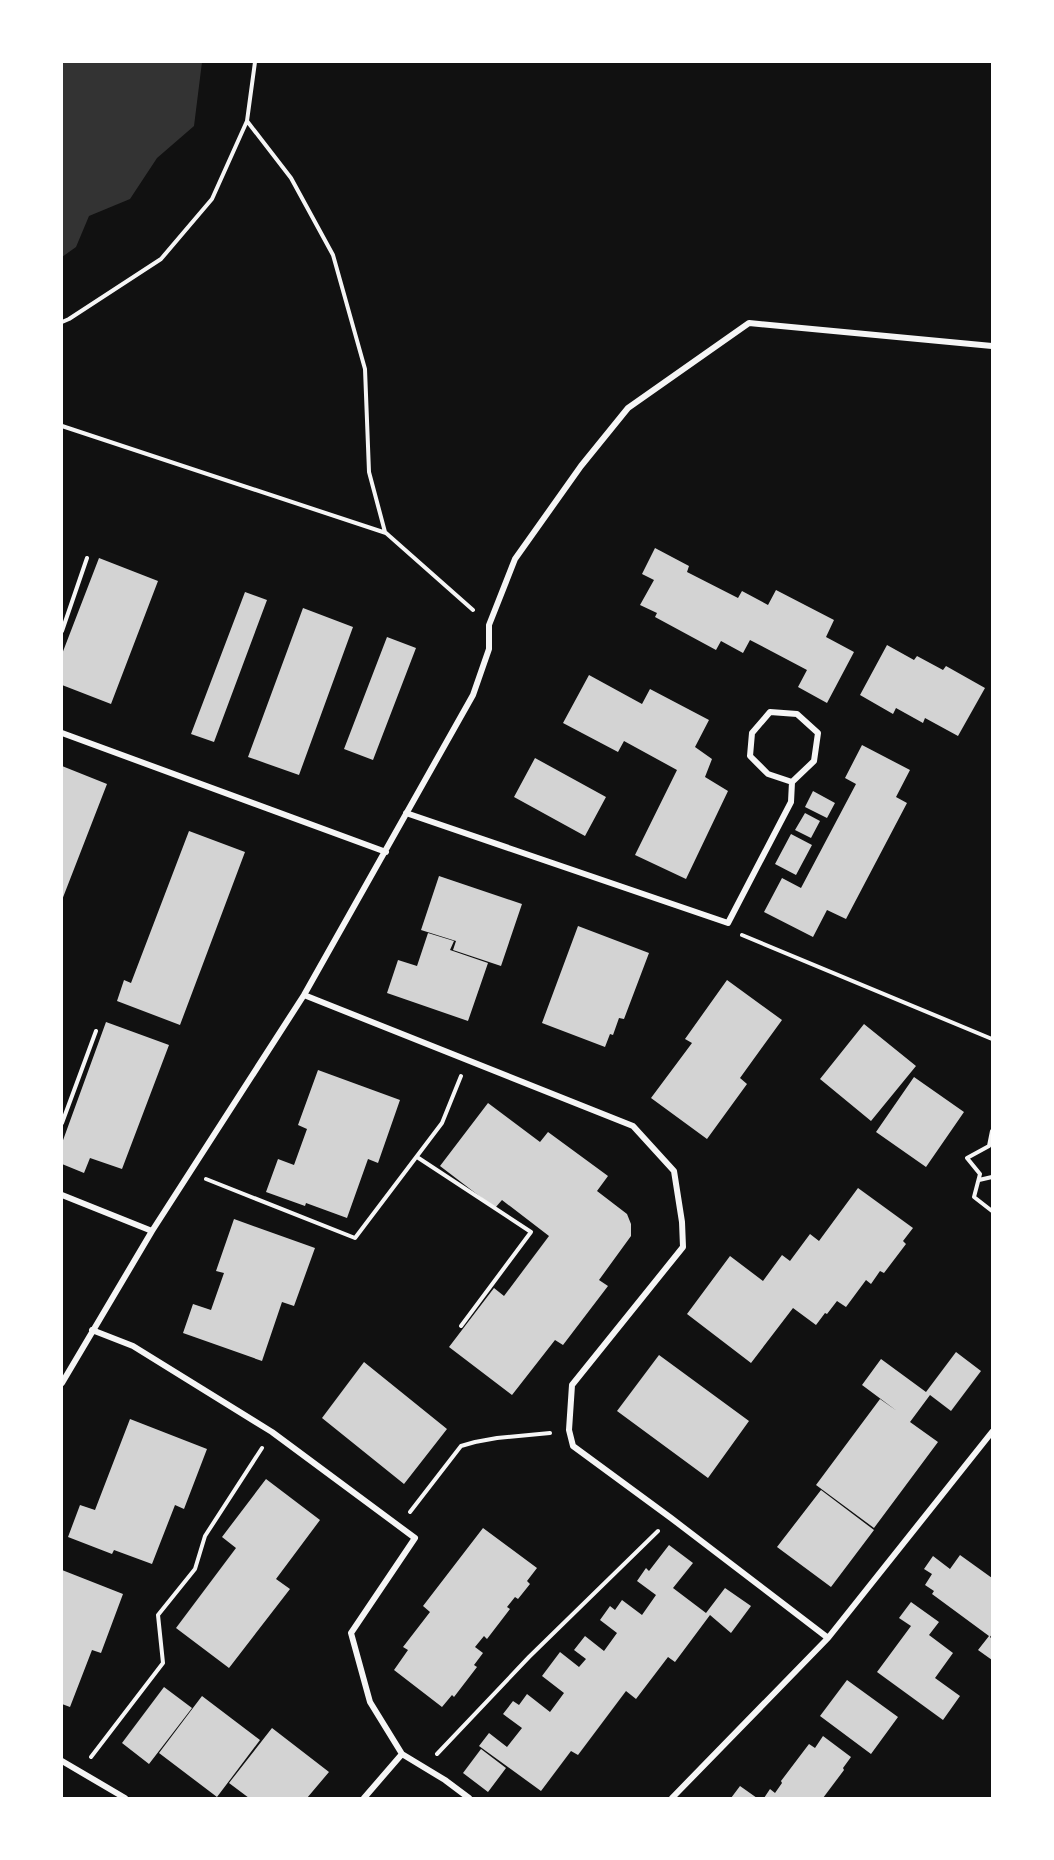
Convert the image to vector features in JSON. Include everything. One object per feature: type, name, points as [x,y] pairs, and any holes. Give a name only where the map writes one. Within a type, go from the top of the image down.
[{"type":"street","points":[[62,1383],[152,1231],[304,995],[473,695],[489,649],[489,625],[515,559],[581,466],[628,408],[749,323],[993,346]]},
{"type":"street","points":[[406,813],[728,923],[791,802],[792,782],[814,761],[818,733],[797,714],[770,712],[752,733],[750,756],[768,774],[792,782]]},
{"type":"street","points":[[62,733],[386,852]]},
{"type":"street","points":[[304,995],[633,1126],[674,1171],[682,1222],[683,1247],[572,1385],[570,1438],[573,1446],[828,1638]]},
{"type":"street","points":[[62,1195],[152,1231]]},
{"type":"street","points":[[92,1330],[133,1346],[272,1432],[415,1538],[351,1633],[370,1702],[402,1754],[445,1780],[468,1798]]},
{"type":"street","points":[[672,1798],[828,1638],[993,1432]]},
{"type":"street","points":[[364,1798],[402,1754]]},
{"type":"street","points":[[62,1761],[125,1798]]},
{"type":"path","points":[[62,322],[160,259],[212,199],[247,121],[255,62]]},
{"type":"path","points":[[247,121],[291,178],[333,255],[366,369],[369,472],[386,533]]},
{"type":"path","points":[[62,426],[386,533],[489,625]]},
{"type":"path","points":[[62,631],[87,558]]},
{"type":"path","points":[[728,923],[745,938],[993,1039]]},
{"type":"path","points":[[62,1123],[96,1031]]},
{"type":"path","points":[[189,1172],[356,1238],[442,1123],[468,1060]]},
{"type":"path","points":[[993,1131],[988,1146],[966,1158],[980,1174],[974,1197],[993,1211]]},
{"type":"path","points":[[417,1157],[531,1233],[461,1326]]},
{"type":"path","points":[[978,1181],[993,1177]]},
{"type":"path","points":[[399,1526],[461,1446],[497,1438],[569,1430]]},
{"type":"path","points":[[80,1771],[163,1663],[158,1615],[195,1569],[205,1536],[272,1432]]},
{"type":"path","points":[[424,1768],[529,1657],[671,1518]]},
{"type":"shaded area","points":[[62,62],[202,62],[194,126],[157,158],[130,199],[89,216],[76,247],[62,257]]},
{"type":"building","points":[[655,548],[689,566],[687,572],[738,598],[742,591],[768,605],[776,590],[834,620],[826,637],[854,652],[827,703],[798,687],[807,670],[750,640],[743,653],[721,641],[716,650],[655,617],[657,613],[640,605],[654,580],[642,574]]},
{"type":"building","points":[[99,558],[158,581],[111,704],[62,685],[62,654]]},
{"type":"building","points":[[245,592],[267,600],[214,742],[191,734]]},
{"type":"building","points":[[303,608],[353,627],[299,775],[248,757]]},
{"type":"building","points":[[387,637],[416,648],[373,760],[344,749]]},
{"type":"building","points":[[887,645],[914,660],[917,656],[943,670],[946,666],[985,688],[958,736],[925,718],[923,723],[896,708],[893,714],[860,695]]},
{"type":"building","points":[[589,675],[642,704],[650,689],[709,720],[695,747],[712,759],[705,777],[728,791],[686,879],[635,855],[677,770],[624,741],[618,752],[563,723]]},
{"type":"building","points":[[862,745],[910,770],[896,797],[907,803],[846,919],[827,910],[813,937],[764,912],[782,878],[801,888],[856,784],[845,778]]},
{"type":"building","points":[[535,758],[606,797],[585,836],[514,797]]},
{"type":"building","points":[[62,766],[107,784],[62,900]]},
{"type":"building","points":[[813,791],[835,803],[827,818],[805,807]]},
{"type":"building","points":[[805,813],[820,821],[811,838],[795,830]]},
{"type":"building","points":[[189,831],[245,852],[180,1025],[117,1001],[124,980],[131,983]]},
{"type":"building","points":[[791,834],[812,845],[796,875],[775,864]]},
{"type":"building","points":[[439,876],[522,904],[501,966],[453,950],[456,941],[421,930]]},
{"type":"building","points":[[578,926],[649,953],[624,1019],[619,1018],[613,1035],[610,1034],[605,1047],[542,1023]]},
{"type":"building","points":[[428,933],[454,941],[450,950],[488,963],[468,1021],[387,993],[398,960],[417,966]]},
{"type":"building","points":[[727,980],[782,1020],[740,1078],[747,1084],[707,1139],[651,1098],[692,1043],[685,1039]]},
{"type":"building","points":[[106,1022],[169,1045],[122,1169],[90,1158],[84,1173],[62,1164],[62,1143]]},
{"type":"building","points":[[864,1024],[916,1066],[871,1121],[820,1079]]},
{"type":"building","points":[[318,1070],[400,1100],[378,1163],[368,1159],[347,1218],[266,1192],[278,1159],[294,1165],[307,1129],[298,1125]]},
{"type":"building","points":[[914,1077],[964,1112],[926,1167],[876,1132]]},
{"type":"building","points":[[488,1103],[540,1142],[548,1132],[608,1176],[597,1191],[627,1214],[631,1224],[631,1236],[599,1280],[608,1286],[563,1345],[555,1340],[512,1395],[449,1347],[494,1288],[504,1296],[549,1236],[502,1200],[495,1208],[440,1166]]},
{"type":"building","points":[[858,1188],[913,1228],[903,1241],[906,1244],[884,1273],[880,1271],[871,1284],[866,1280],[846,1307],[837,1301],[816,1325],[793,1308],[751,1363],[687,1314],[730,1256],[763,1281],[782,1255],[790,1261],[810,1234],[819,1241]]},
{"type":"building","points":[[234,1219],[315,1248],[294,1306],[282,1302],[262,1361],[183,1333],[193,1304],[211,1310],[224,1273],[216,1271]]},
{"type":"building","points":[[956,1352],[981,1371],[951,1411],[930,1395],[910,1422],[938,1442],[874,1528],[816,1485],[880,1399],[897,1411],[862,1385],[881,1359],[926,1392]]},
{"type":"building","points":[[659,1355],[749,1421],[708,1478],[617,1411]]},
{"type":"building","points":[[364,1362],[447,1429],[404,1484],[322,1418]]},
{"type":"building","points":[[130,1419],[207,1449],[184,1509],[175,1505],[152,1564],[114,1550],[112,1554],[68,1537],[80,1505],[95,1510]]},
{"type":"building","points":[[266,1479],[320,1520],[276,1579],[290,1589],[229,1668],[176,1628],[236,1548],[222,1537]]},
{"type":"building","points":[[821,1490],[874,1530],[831,1587],[777,1547]]},
{"type":"building","points":[[483,1528],[537,1568],[527,1581],[530,1584],[518,1599],[515,1597],[507,1607],[510,1609],[487,1639],[484,1636],[475,1647],[483,1653],[474,1665],[477,1667],[454,1697],[452,1695],[442,1707],[394,1670],[408,1650],[403,1647],[430,1612],[423,1606]]},
{"type":"building","points":[[669,1545],[693,1563],[673,1588],[706,1613],[725,1588],[751,1606],[731,1633],[710,1615],[675,1662],[668,1657],[636,1699],[626,1691],[578,1755],[571,1751],[541,1791],[479,1746],[489,1733],[507,1747],[522,1728],[503,1714],[513,1701],[519,1705],[527,1694],[550,1712],[564,1693],[542,1676],[560,1652],[579,1667],[586,1659],[574,1650],[585,1636],[604,1651],[617,1633],[600,1620],[610,1606],[615,1610],[622,1600],[642,1615],[656,1595],[637,1581],[646,1568],[649,1571]]},
{"type":"building","points":[[960,1555],[992,1578],[992,1634],[990,1637],[992,1639],[992,1660],[978,1650],[989,1636],[932,1594],[934,1591],[925,1585],[932,1574],[924,1569],[933,1556],[950,1569]]},
{"type":"building","points":[[62,1570],[123,1594],[101,1653],[92,1650],[70,1707],[62,1704]]},
{"type":"building","points":[[911,1602],[939,1622],[929,1635],[953,1653],[935,1678],[960,1696],[943,1720],[877,1672],[911,1626],[899,1618]]},
{"type":"building","points":[[847,1680],[898,1717],[871,1754],[820,1716]]},
{"type":"building","points":[[164,1687],[192,1708],[149,1764],[122,1743]]},
{"type":"building","points":[[202,1696],[260,1740],[217,1797],[159,1753]]},
{"type":"building","points":[[272,1728],[329,1772],[307,1798],[249,1798],[229,1783]]},
{"type":"building","points":[[823,1736],[851,1757],[823,1798],[764,1798],[770,1789],[775,1793],[781,1781],[809,1744],[815,1748]]},
{"type":"building","points":[[481,1749],[506,1768],[488,1792],[463,1773]]},
{"type":"building","points":[[740,1786],[757,1798],[731,1798]]}]
